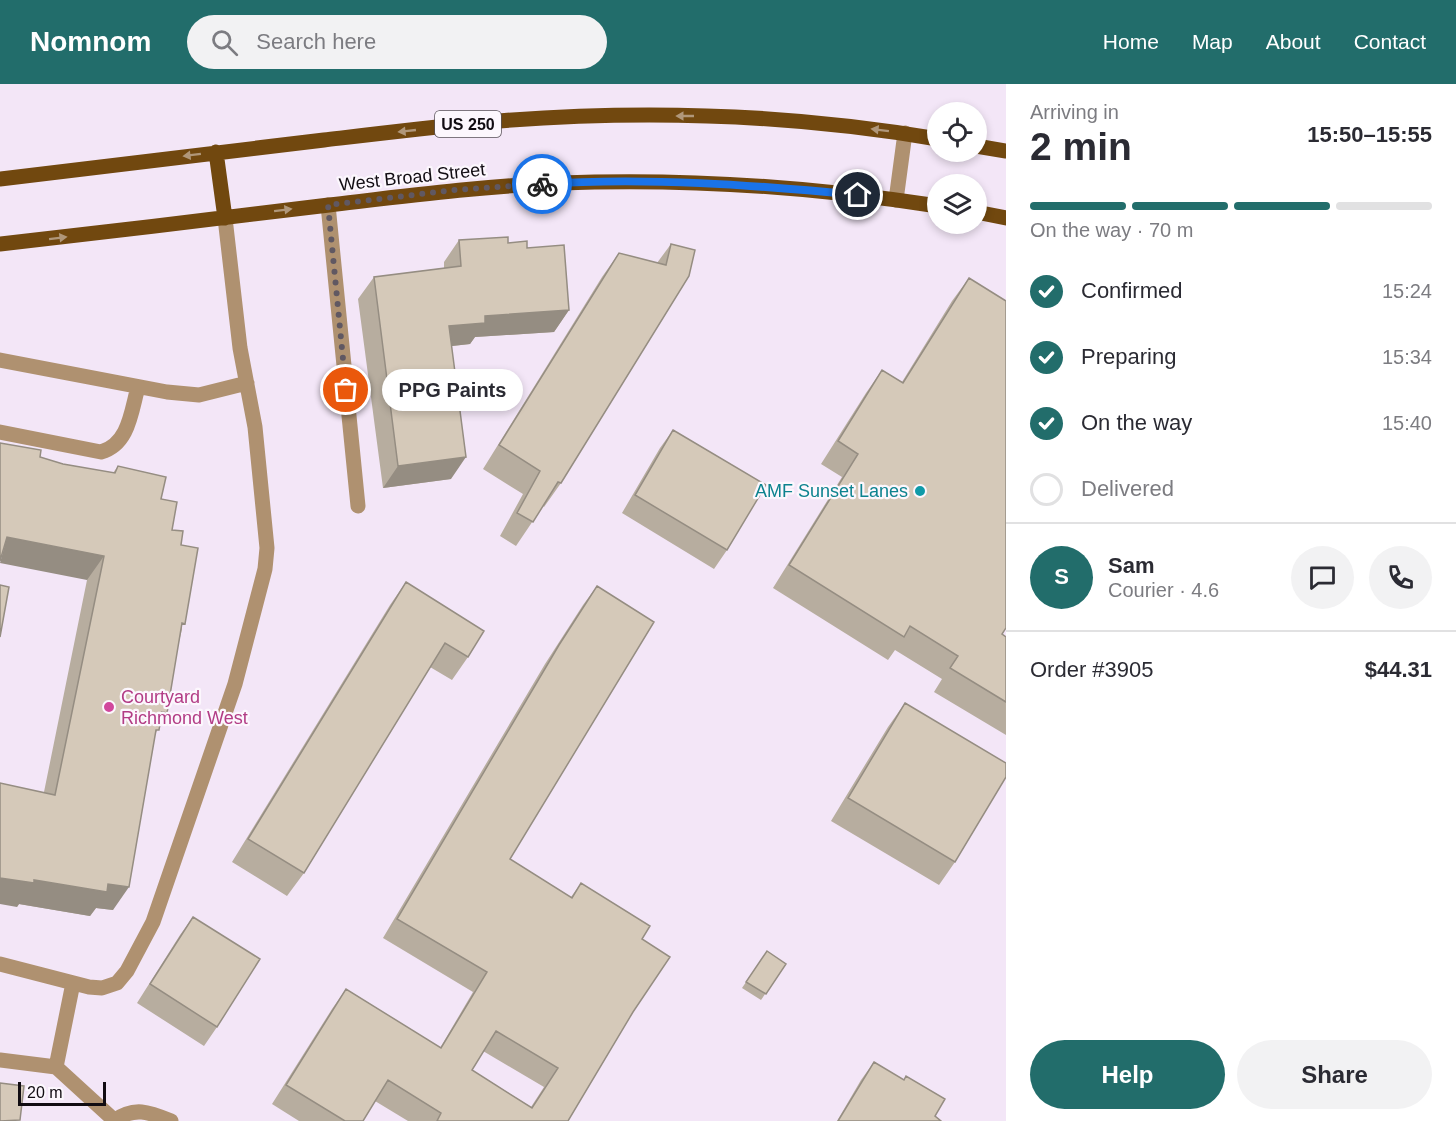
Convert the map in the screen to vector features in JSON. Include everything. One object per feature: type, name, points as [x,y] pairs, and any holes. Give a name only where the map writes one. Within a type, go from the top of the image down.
[{"type":"main road","name":"US 250","points":[[0,179],[476,123],[581,118],[738,117],[927,137]]},
{"type":"main road","points":[[987,148],[1006,151]]},
{"type":"main road","points":[[216,152],[225,218]]},
{"type":"main road","name":"West Broad Street","points":[[0,244],[455,190],[560,183],[670,182],[758,186],[927,204]]},
{"type":"main road","points":[[987,214],[1006,218]]},
{"type":"street","points":[[896,200],[905,134]]},
{"type":"street","points":[[328,205],[357,506]]},
{"type":"street","points":[[0,964],[102,988],[117,983],[153,922],[235,684],[260,589],[267,548],[255,427],[240,348],[225,218]]},
{"type":"street","points":[[0,360],[138,387],[199,395],[247,383]]},
{"type":"street","points":[[0,432],[101,452],[112,449],[125,432],[138,387]]},
{"type":"street","points":[[56,1067],[73,983]]},
{"type":"street","points":[[0,1059],[56,1067],[114,1120],[137,1111],[171,1121]]},
{"type":"building","points":[[508,237],[508,243],[527,241],[527,248],[564,245],[569,310],[485,316],[485,323],[449,326],[466,457],[398,466],[374,277],[461,266],[459,240]]},
{"type":"building","points":[[671,244],[695,250],[689,276],[561,483],[558,482],[533,522],[517,513],[540,471],[499,445],[619,253],[666,265]]},
{"type":"building","name":"AMF Sunset Lanes","points":[[969,278],[1006,301],[1006,628],[1002,634],[1006,637],[1006,702],[950,668],[958,656],[910,626],[904,637],[789,565],[858,454],[838,441],[882,370],[903,383]]},
{"type":"building","points":[[673,430],[766,485],[727,550],[635,495]]},
{"type":"building","name":"Courtyard Richmond West","points":[[0,443],[41,450],[40,457],[63,464],[115,473],[118,466],[166,477],[161,499],[177,502],[172,530],[183,531],[181,545],[198,548],[185,624],[182,623],[167,713],[162,712],[159,730],[156,730],[129,887],[108,884],[107,892],[34,880],[34,883],[0,878],[0,783],[55,795],[104,556],[7,537],[0,561]]},
{"type":"building","points":[[406,582],[484,631],[468,657],[445,643],[304,873],[248,839]]},
{"type":"building","points":[[0,585],[9,587],[0,637]]},
{"type":"building","points":[[597,586],[654,622],[510,859],[572,898],[581,883],[650,926],[642,939],[670,957],[633,1012],[568,1121],[437,1121],[441,1113],[388,1080],[363,1121],[345,1121],[286,1085],[346,989],[441,1048],[487,972],[397,919],[559,645]],"holes":[[[496,1031],[558,1068],[532,1108],[472,1070]]]},
{"type":"building","points":[[905,703],[1006,763],[1006,777],[955,862],[848,798]]},
{"type":"building","points":[[193,917],[260,959],[217,1027],[150,984]]},
{"type":"building","points":[[767,951],[786,964],[766,994],[746,982]]},
{"type":"building","points":[[874,1062],[904,1080],[906,1076],[945,1099],[935,1116],[941,1121],[838,1121]]},
{"type":"building","points":[[0,1083],[24,1086],[20,1120],[0,1121]]},
{"type":"way so far","points":[[346,390],[328,205],[455,190],[542,184]]},
{"type":"place","name":"PPG Paints","points":[[346,390]]},
{"type":"place","name":"AMF Sunset Lanes","points":[[920,491]]},
{"type":"place","name":"Courtyard Richmond West","points":[[109,707]]},
{"type":"route","points":[[542,184],[670,182],[776,187],[858,195]]}]
